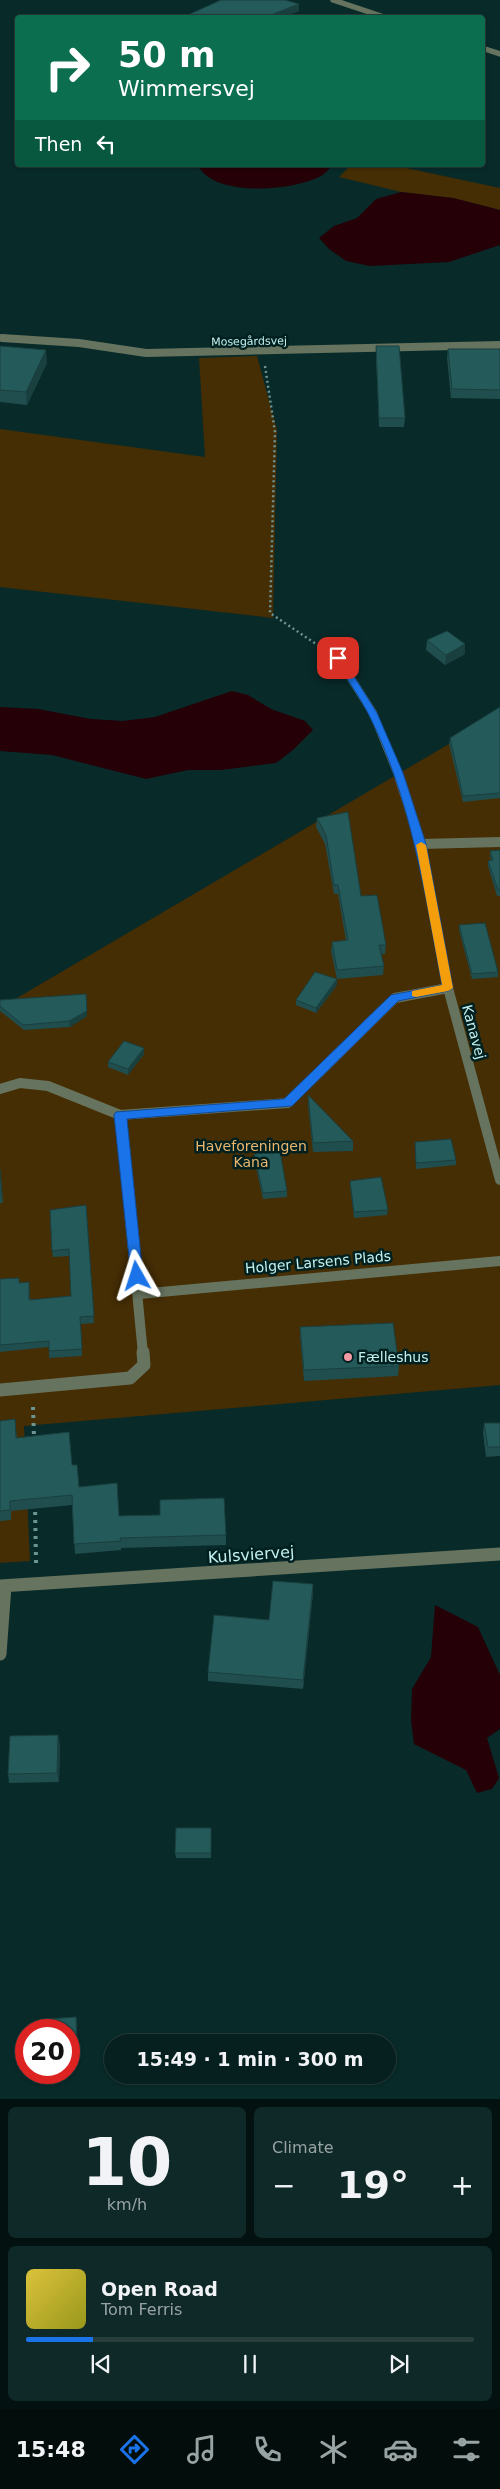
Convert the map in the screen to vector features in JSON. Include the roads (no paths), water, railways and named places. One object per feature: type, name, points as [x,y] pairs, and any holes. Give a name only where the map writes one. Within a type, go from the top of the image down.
[{"type":"street","points":[[333,0],[378,15]]},
{"type":"street","points":[[485,49],[500,54]]},
{"type":"street","name":"Mosegårdsvej","points":[[0,338],[79,343],[146,353],[500,345]]},
{"type":"street","name":"Kanavej","points":[[338,658],[373,713],[398,773],[421,844],[448,988],[500,1180]]},
{"type":"street","points":[[421,844],[500,842]]},
{"type":"street","points":[[0,1089],[20,1083],[48,1086],[120,1115],[288,1103],[395,998],[448,988]]},
{"type":"street","points":[[0,1390],[130,1378],[144,1365],[139,1294],[120,1115]]},
{"type":"street","name":"Holger Larsens Plads","points":[[139,1294],[500,1260]]},
{"type":"street","name":"Kulsviervej","points":[[0,1654],[2,1586],[500,1554]]},
{"type":"place","name":"Fælleshus","points":[[348,1357]]},
{"type":"park label","name":"Haveforeningen Kana","points":[[251,1154]]}]
